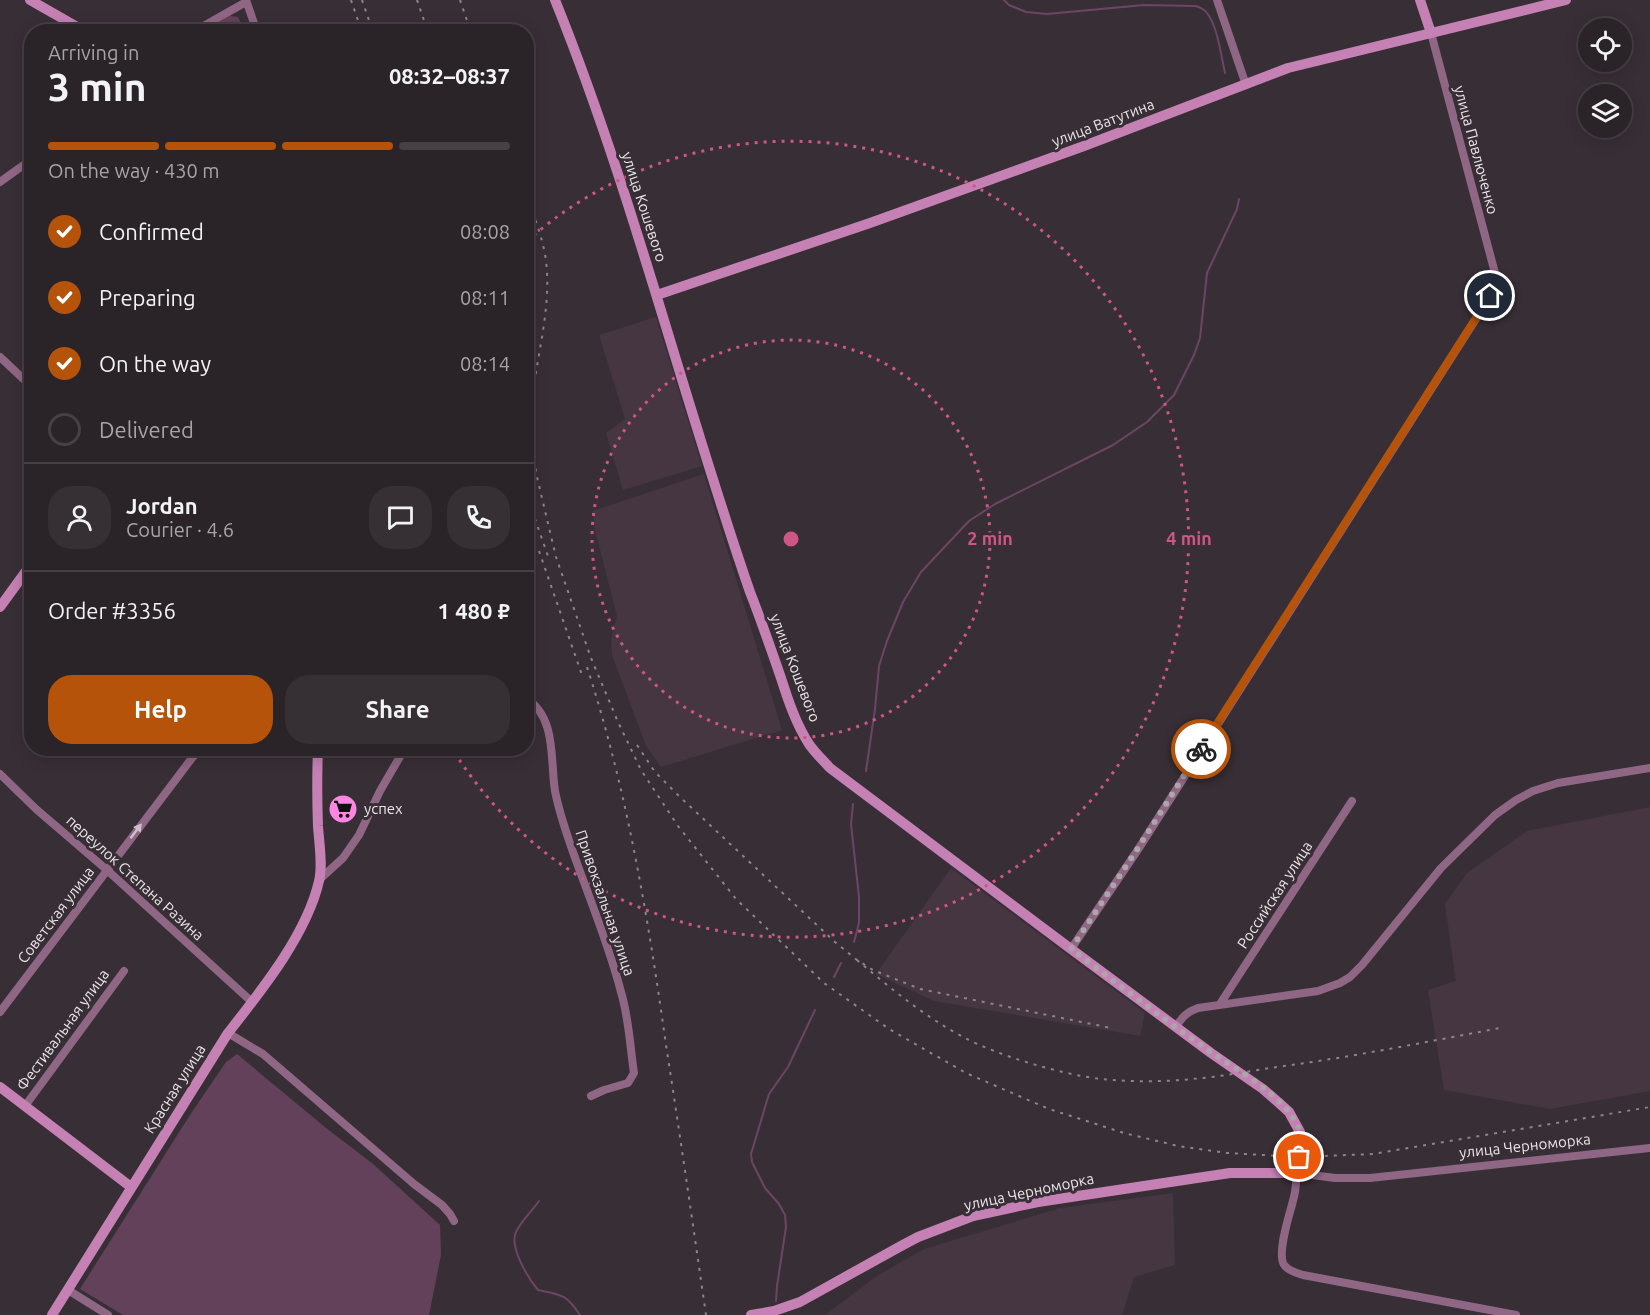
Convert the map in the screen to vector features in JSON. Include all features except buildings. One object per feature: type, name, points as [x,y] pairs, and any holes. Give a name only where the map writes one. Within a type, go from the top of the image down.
[{"type":"street","points":[[30,0],[72,24]]},
{"type":"street","name":"улица Кошевого","points":[[555,0],[585,75],[657,295],[734,544],[789,703],[808,743],[830,768],[1176,1027],[1263,1089],[1289,1112],[1300,1132],[1297,1173]]},
{"type":"street","points":[[1217,0],[1246,85]]},
{"type":"street","points":[[1420,0],[1431,33]]},
{"type":"street","name":"улица Ватутина","points":[[657,295],[881,219],[1084,146],[1288,68],[1566,0]]},
{"type":"street","points":[[207,24],[246,1],[254,24]]},
{"type":"street","name":"улица Павлюченко","points":[[1431,33],[1495,273]]},
{"type":"street","points":[[0,182],[24,165]]},
{"type":"street","points":[[1071,949],[1466,334],[1490,296],[1494,285]]},
{"type":"street","points":[[0,357],[24,380]]},
{"type":"street","points":[[0,607],[24,574]]},
{"type":"street","name":"Привокзальная улица","points":[[534,704],[548,730],[555,790],[567,835],[622,994],[634,1073],[628,1083],[591,1096]]},
{"type":"street","name":"Советская улица","points":[[0,1012],[194,756]]},
{"type":"street","name":"Красная улица","points":[[52,1315],[228,1033],[292,942],[311,906],[320,879],[318,756]]},
{"type":"street","name":"Красная улица","points":[[320,879],[342,858],[359,835],[400,756]]},
{"type":"street","points":[[1176,1027],[1181,1018],[1198,1008],[1318,991],[1340,983],[1362,965],[1441,868],[1496,815],[1516,800],[1533,791],[1558,783],[1650,768]]},
{"type":"street","name":"переулок Степана Разина","points":[[0,774],[36,809],[107,870],[252,1002]]},
{"type":"street","name":"Российская улица","points":[[1220,1004],[1352,801]]},
{"type":"street","name":"Фестивальная улица","points":[[25,1106],[124,971]]},
{"type":"street","points":[[228,1033],[263,1054],[442,1206],[454,1221]]},
{"type":"street","points":[[0,1087],[131,1187]]},
{"type":"street","name":"улица Черноморка","points":[[751,1315],[774,1311],[800,1302],[918,1237],[973,1216],[1038,1202],[1230,1173],[1297,1173],[1335,1178],[1370,1178],[1650,1148]]},
{"type":"street","points":[[1297,1173],[1295,1194],[1282,1252],[1283,1263],[1286,1267],[1303,1275],[1516,1315]]},
{"type":"street","points":[[68,1290],[108,1315]]},
{"type":"shaded area","points":[[230,16],[238,17],[242,24],[216,24]]},
{"type":"shaded area","points":[[656,317],[702,466],[623,490],[606,433],[625,419],[599,335]]},
{"type":"shaded area","points":[[704,474],[782,730],[661,767],[646,746],[612,655],[611,639],[617,616],[595,530],[593,511]]},
{"type":"shaded area","points":[[1650,807],[1650,1091],[1550,1109],[1444,1090],[1428,990],[1456,981],[1445,904],[1467,873],[1527,831]]},
{"type":"shaded area","points":[[951,868],[1145,1013],[1140,1036],[934,1001],[876,974]]},
{"type":"shaded area","points":[[237,1054],[373,1164],[440,1225],[441,1255],[429,1315],[123,1315],[80,1289],[190,1115],[226,1062]]},
{"type":"shaded area","points":[[1173,1193],[1175,1265],[1134,1277],[1122,1315],[825,1315],[877,1276],[924,1249],[1060,1208]]},
{"type":"waterway","points":[[1004,0],[1009,5],[1026,12],[1047,14],[1144,5],[1199,7],[1207,13],[1214,26],[1225,73]]},
{"type":"waterway","points":[[866,771],[879,666],[903,602],[921,572],[969,521],[995,504],[1113,445],[1147,422],[1174,395],[1200,338],[1207,273],[1237,209],[1239,199]]},
{"type":"waterway","points":[[853,804],[851,824],[859,897],[859,923],[854,942]]},
{"type":"waterway","points":[[834,977],[841,963]]},
{"type":"waterway","points":[[776,1301],[786,1227],[785,1215],[765,1188],[752,1162],[751,1154],[769,1094],[788,1067],[815,1010]]},
{"type":"waterway","points":[[539,1201],[516,1232],[517,1254],[538,1290],[563,1296],[580,1315]]},
{"type":"railway","points":[[351,0],[359,24]]},
{"type":"railway","points":[[362,0],[370,24]]},
{"type":"railway","points":[[417,0],[425,24]]},
{"type":"railway","points":[[460,0],[468,24]]},
{"type":"railway","points":[[534,216],[543,244],[547,276],[544,323],[534,385]]},
{"type":"railway","points":[[534,460],[556,557],[591,658],[641,770],[678,826],[736,899],[824,983],[889,1029],[966,1073],[1049,1109],[1124,1133],[1178,1146],[1227,1153],[1300,1157],[1373,1154],[1650,1107]]},
{"type":"railway","points":[[534,516],[549,559]]},
{"type":"railway","points":[[539,551],[583,678]]},
{"type":"railway","points":[[587,667],[614,760],[644,902],[706,1315]]},
{"type":"railway","points":[[637,745],[655,772],[680,797],[835,942],[873,970],[920,989],[1111,1028]]},
{"type":"railway","points":[[857,960],[921,1011],[963,1037],[994,1051],[1030,1063],[1101,1079],[1158,1081],[1213,1077],[1361,1054],[1500,1028]]},
{"type":"way so far","points":[[1201,749],[1071,949],[1263,1089],[1289,1112],[1300,1132],[1299,1157]]},
{"type":"place","name":"успех","points":[[343,809]]},
{"type":"route","points":[[1201,749],[1490,296]]}]
